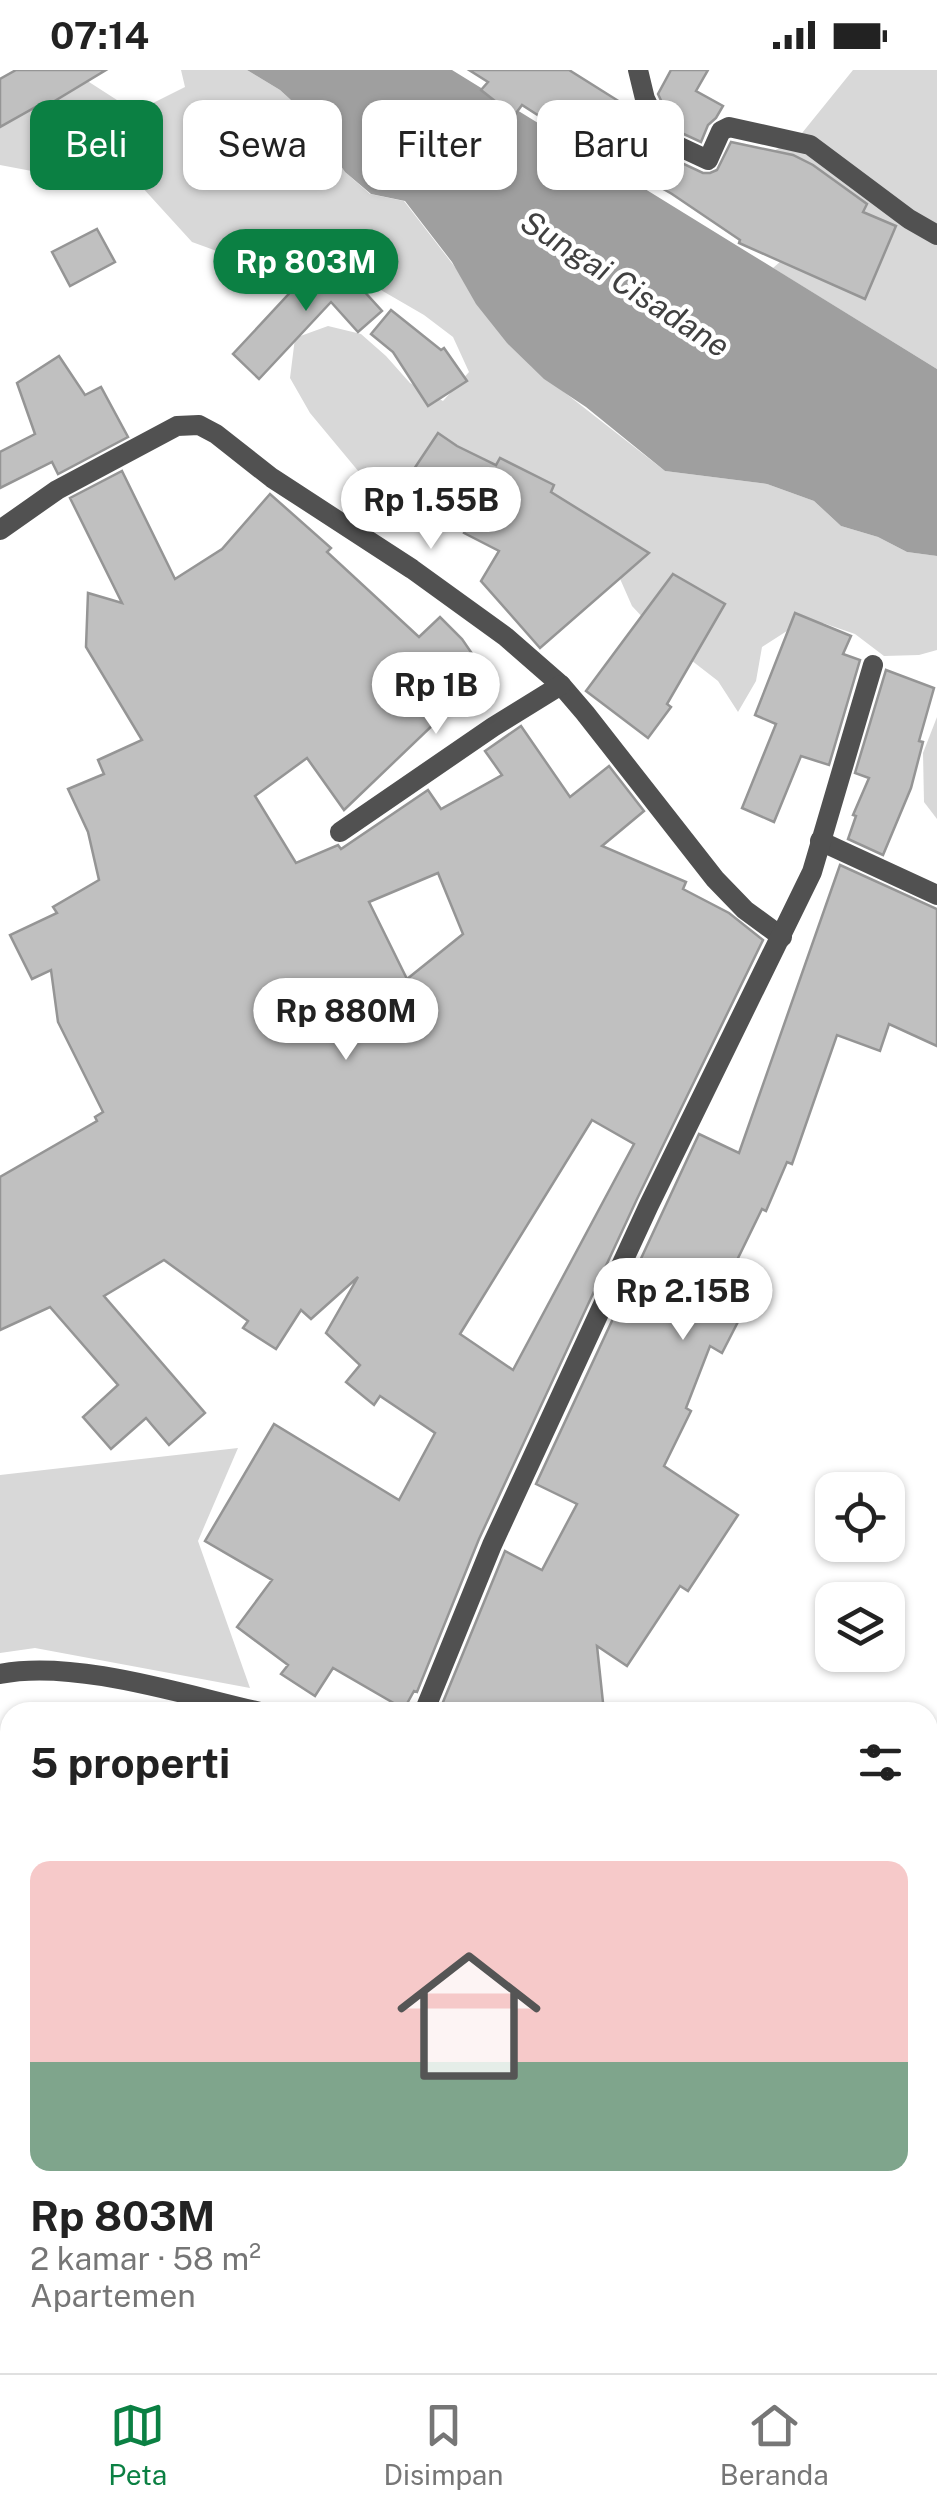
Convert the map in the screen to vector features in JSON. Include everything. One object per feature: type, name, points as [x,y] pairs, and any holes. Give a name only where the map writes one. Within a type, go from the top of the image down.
[{"type":"street","points":[[638,70],[645,99],[665,140],[708,160],[721,130],[729,127],[810,144],[908,218],[937,234]]},
{"type":"street","points":[[0,530],[57,490],[130,450],[177,426],[199,425],[506,637],[585,713],[715,879],[745,910],[782,937]]},
{"type":"street","points":[[428,1702],[492,1546],[649,1205],[812,872],[873,665]]},
{"type":"street","points":[[340,832],[560,685]]},
{"type":"street","points":[[820,841],[937,895]]},
{"type":"street","points":[[0,1674],[26,1669],[112,1678],[216,1702]]},
{"type":"shaded area","points":[[181,70],[247,70],[291,100],[183,100],[183,190],[342,190],[342,168],[362,190],[404,201],[532,367],[665,471],[767,484],[814,501],[841,526],[878,537],[907,552],[937,556],[937,650],[884,656],[855,634],[823,623],[790,629],[762,647],[756,681],[738,712],[718,681],[660,636],[632,606],[617,572],[391,480],[364,478],[310,413],[290,378],[295,338],[328,326],[361,334],[410,383],[443,401],[469,372],[453,337],[424,315],[324,257],[291,250],[225,254],[192,242],[145,190],[163,190],[163,100],[159,100],[185,87]]},
{"type":"shaded area","points":[[853,70],[937,70],[937,369],[773,268],[806,239],[745,166],[798,138]]},
{"type":"shaded area","points":[[57,71],[89,82],[117,100],[30,100],[30,171],[0,165],[0,97]]},
{"type":"shaded area","points":[[937,717],[937,819],[924,802],[923,753]]},
{"type":"shaded area","points":[[238,1448],[198,1541],[250,1688],[35,1648],[0,1653],[0,1475]]},
{"type":"water","points":[[247,70],[452,70],[501,100],[362,100],[362,186],[342,168],[342,100],[291,100]]},
{"type":"water","name":"Sungai Cisadane","points":[[517,110],[537,122],[537,190],[647,190],[937,369],[937,556],[907,552],[878,537],[841,526],[814,501],[767,484],[665,471],[586,407],[544,379],[507,343],[405,201],[366,190],[517,190]]},
{"type":"building","points":[[16,70],[106,70],[56,100],[30,100],[30,110],[0,127],[0,79]]},
{"type":"building","points":[[469,70],[569,70],[617,100],[537,100],[537,115],[522,105],[517,112],[517,100],[494,100],[481,90],[488,82]]},
{"type":"building","points":[[671,70],[708,70],[696,91],[723,106],[701,142],[684,134],[684,100],[661,100],[658,94]]},
{"type":"building","points":[[731,142],[793,155],[813,165],[867,204],[863,212],[896,226],[865,299],[739,243],[740,240],[665,190],[684,190],[684,164],[703,173],[717,170]]},
{"type":"building","points":[[97,229],[115,262],[70,286],[52,252]]},
{"type":"building","points":[[325,255],[340,265],[382,311],[358,332],[331,302],[259,379],[233,354]]},
{"type":"building","points":[[391,310],[441,350],[444,348],[467,381],[428,406],[393,352],[371,334]]},
{"type":"building","points":[[59,356],[85,395],[101,387],[128,437],[58,474],[52,462],[0,488],[0,452],[35,434],[17,383]]},
{"type":"building","points":[[438,433],[496,465],[500,458],[554,485],[551,492],[649,553],[540,648],[481,581],[499,551],[464,533],[467,525],[402,487]]},
{"type":"building","points":[[122,471],[175,579],[222,549],[270,494],[331,548],[327,552],[419,637],[440,617],[462,639],[486,674],[344,810],[307,758],[255,796],[296,863],[338,845],[341,849],[428,790],[441,809],[502,775],[485,751],[521,726],[570,797],[609,766],[644,811],[602,846],[686,882],[683,889],[729,913],[763,940],[637,1199],[479,1539],[417,1692],[408,1702],[392,1702],[333,1668],[315,1696],[281,1674],[288,1665],[237,1627],[272,1580],[205,1541],[274,1424],[399,1500],[435,1433],[380,1396],[374,1405],[346,1382],[360,1365],[326,1333],[358,1277],[311,1319],[301,1310],[276,1349],[243,1328],[248,1321],[164,1260],[104,1296],[205,1413],[169,1445],[146,1418],[111,1449],[83,1417],[118,1385],[50,1307],[0,1330],[0,1177],[97,1121],[95,1117],[103,1112],[58,1022],[51,970],[32,979],[10,935],[57,913],[53,907],[99,880],[88,832],[68,789],[104,774],[98,760],[142,740],[86,647],[88,593],[122,603],[70,498]],"holes":[[[438,873],[463,934],[407,979],[369,902]],[[592,1120],[634,1144],[513,1370],[460,1334]]]},
{"type":"building","points":[[673,574],[725,604],[667,704],[671,707],[648,738],[586,691]]},
{"type":"building","points":[[795,613],[851,636],[843,654],[860,660],[829,765],[801,756],[774,822],[742,808],[776,724],[755,715]]},
{"type":"building","points":[[886,670],[934,688],[911,788],[883,855],[848,839],[856,816],[853,815],[869,778],[855,773]]},
{"type":"building","points":[[840,865],[937,909],[937,1046],[889,1024],[880,1051],[837,1035],[792,1164],[787,1162],[766,1211],[762,1209],[720,1295],[745,1308],[722,1353],[710,1346],[686,1408],[691,1411],[664,1466],[738,1515],[688,1591],[680,1586],[627,1666],[597,1646],[603,1702],[443,1702],[505,1551],[542,1570],[577,1504],[536,1484],[699,1134],[739,1153]]}]
